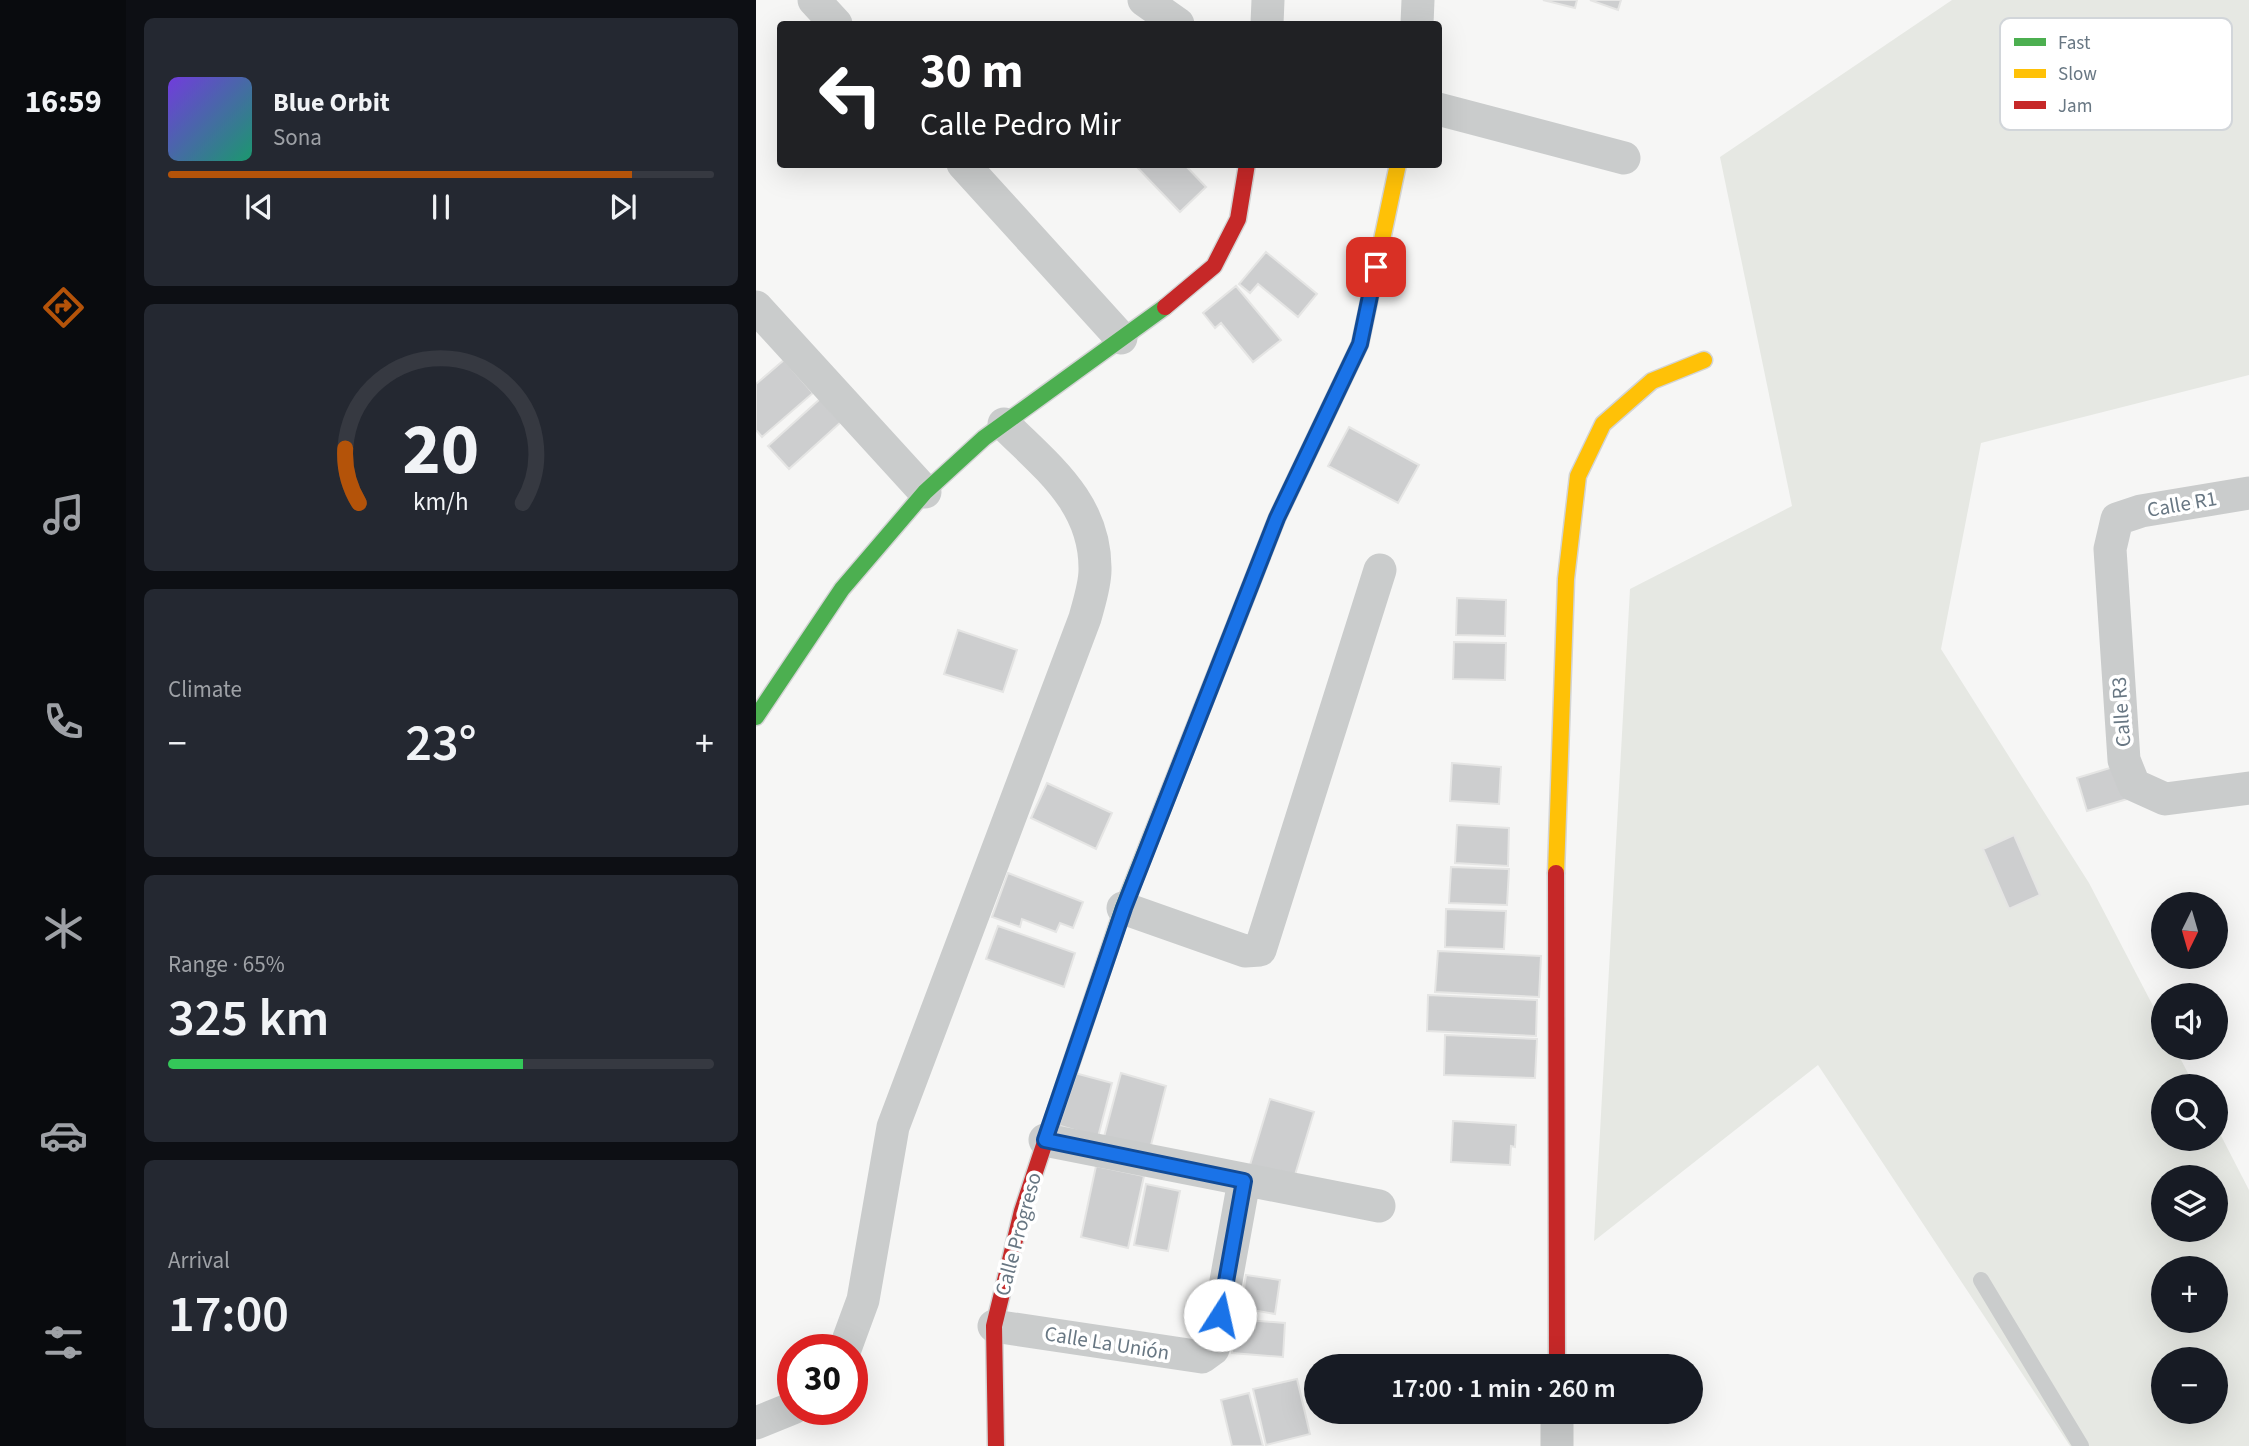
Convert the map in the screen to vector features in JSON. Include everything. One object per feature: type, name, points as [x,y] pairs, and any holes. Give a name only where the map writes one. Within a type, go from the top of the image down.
[{"type":"street","points":[[814,0],[833,21]]},
{"type":"street","points":[[1144,0],[1174,21]]},
{"type":"street","points":[[1267,21],[1268,0]]},
{"type":"street","points":[[1417,21],[1419,0]]},
{"type":"street","points":[[1442,110],[1624,158]]},
{"type":"street","points":[[967,168],[1121,338]]},
{"type":"street","points":[[756,717],[842,589],[925,492],[1004,424],[1175,300],[1214,267],[1238,219],[1246,168]]},
{"type":"street","name":"Calle Progreso","points":[[996,1446],[994,1325],[1021,1211],[1124,908],[1277,518],[1360,344],[1397,168]]},
{"type":"street","points":[[756,307],[925,492]]},
{"type":"street","points":[[1557,1354],[1556,825],[1566,579],[1578,476],[1603,424],[1652,381],[1704,360]]},
{"type":"street","points":[[851,1334],[863,1300],[893,1127],[1085,618],[1096,571],[1091,531],[1070,491],[1004,424]]},
{"type":"street","name":"Calle R1","points":[[2117,519],[2141,511],[2249,493]]},
{"type":"street","name":"Calle R3","points":[[2117,519],[2110,549],[2124,760],[2134,786],[2165,799],[2249,788]]},
{"type":"street","points":[[1124,908],[1245,951],[1261,950],[1380,570]]},
{"type":"street","points":[[1045,1140],[1379,1206]]},
{"type":"street","name":"Calle La Unión","points":[[994,1325],[1202,1357],[1208,1355],[1215,1342],[1244,1181]]},
{"type":"street","points":[[756,1423],[777,1414]]},
{"type":"street","points":[[1557,1424],[1557,1446]]},
{"type":"lane","points":[[1981,1280],[2081,1446]]},
{"type":"shaded area","points":[[1952,0],[2249,0],[2249,375],[1981,443],[1941,649],[2089,883],[2151,1002],[2151,1060],[2181,1060],[2188,1074],[2151,1074],[2151,1151],[2228,1149],[2249,1190],[2249,1446],[2070,1446],[1818,1065],[1594,1241],[1630,589],[1792,506],[1720,157]]},
{"type":"building","points":[[1543,0],[1577,0],[1575,8]]},
{"type":"building","points":[[1590,0],[1621,0],[1618,10]]},
{"type":"building","points":[[1138,168],[1188,168],[1206,187],[1180,212]]},
{"type":"building","points":[[1266,252],[1317,294],[1298,317],[1258,284],[1250,293],[1239,284]]},
{"type":"building","points":[[1236,286],[1281,340],[1253,362],[1221,323],[1215,328],[1203,313]]},
{"type":"building","points":[[784,360],[813,393],[762,437],[756,430],[756,384]]},
{"type":"building","points":[[820,399],[841,422],[789,469],[768,446]]},
{"type":"building","points":[[1349,427],[1419,465],[1398,503],[1328,466]]},
{"type":"building","points":[[1457,598],[1506,600],[1505,636],[1456,635]]},
{"type":"building","points":[[958,630],[1017,650],[1003,692],[944,674]]},
{"type":"building","points":[[1454,642],[1506,643],[1505,680],[1453,679]]},
{"type":"building","points":[[1452,763],[1501,767],[1499,804],[1450,801]]},
{"type":"building","points":[[2123,764],[2134,797],[2087,811],[2077,778]]},
{"type":"building","points":[[1047,783],[1112,813],[1096,849],[1031,818]]},
{"type":"building","points":[[1457,825],[1509,828],[1508,866],[1455,863]]},
{"type":"building","points":[[2014,835],[2040,895],[2009,909],[1983,849]]},
{"type":"building","points":[[1451,867],[1509,869],[1507,905],[1449,903]]},
{"type":"building","points":[[1008,873],[1083,902],[1073,928],[1060,923],[1056,932],[1022,919],[1020,927],[992,917]]},
{"type":"building","points":[[1446,909],[1506,911],[1504,949],[1445,947]]},
{"type":"building","points":[[998,926],[1075,953],[1064,987],[986,959]]},
{"type":"building","points":[[1438,951],[1541,956],[1539,997],[1435,992]]},
{"type":"building","points":[[1428,995],[1537,1000],[1536,1036],[1427,1031]]},
{"type":"building","points":[[1445,1035],[1537,1039],[1535,1078],[1444,1075]]},
{"type":"building","points":[[1071,1072],[1112,1083],[1098,1137],[1057,1125]]},
{"type":"building","points":[[1121,1073],[1166,1086],[1150,1149],[1104,1137]]},
{"type":"building","points":[[1270,1099],[1314,1112],[1294,1178],[1250,1165]]},
{"type":"building","points":[[1453,1121],[1516,1125],[1515,1147],[1511,1146],[1510,1165],[1451,1162]]},
{"type":"building","points":[[1096,1166],[1144,1176],[1128,1248],[1081,1237]]},
{"type":"building","points":[[1146,1184],[1180,1191],[1168,1251],[1134,1245]]},
{"type":"building","points":[[1246,1275],[1280,1280],[1275,1314],[1241,1308]]},
{"type":"building","points":[[1235,1319],[1285,1323],[1283,1357],[1232,1353]]},
{"type":"building","points":[[1297,1379],[1304,1409],[1304,1424],[1308,1424],[1310,1434],[1266,1445],[1253,1389]]},
{"type":"building","points":[[1249,1393],[1263,1446],[1232,1446],[1221,1400]]},
{"type":"traffic: fast","points":[[756,717],[842,589],[925,492],[984,438],[1165,307]]},
{"type":"traffic: fast","points":[[1077,1046],[1123,908],[1237,620]]},
{"type":"traffic: slow","points":[[1237,620],[1277,518],[1360,344],[1397,168]]},
{"type":"traffic: slow","points":[[1556,873],[1566,579],[1578,476],[1603,424],[1652,381],[1704,360]]},
{"type":"traffic: jam","points":[[1165,307],[1214,266],[1238,219],[1246,168]]},
{"type":"traffic: jam","points":[[1556,873],[1557,1354]]},
{"type":"traffic: jam","points":[[996,1446],[994,1326],[1022,1211],[1077,1046]]},
{"type":"route","points":[[1220,1315],[1244,1181],[1045,1140],[1124,908],[1277,518],[1360,344],[1376,267]]}]
